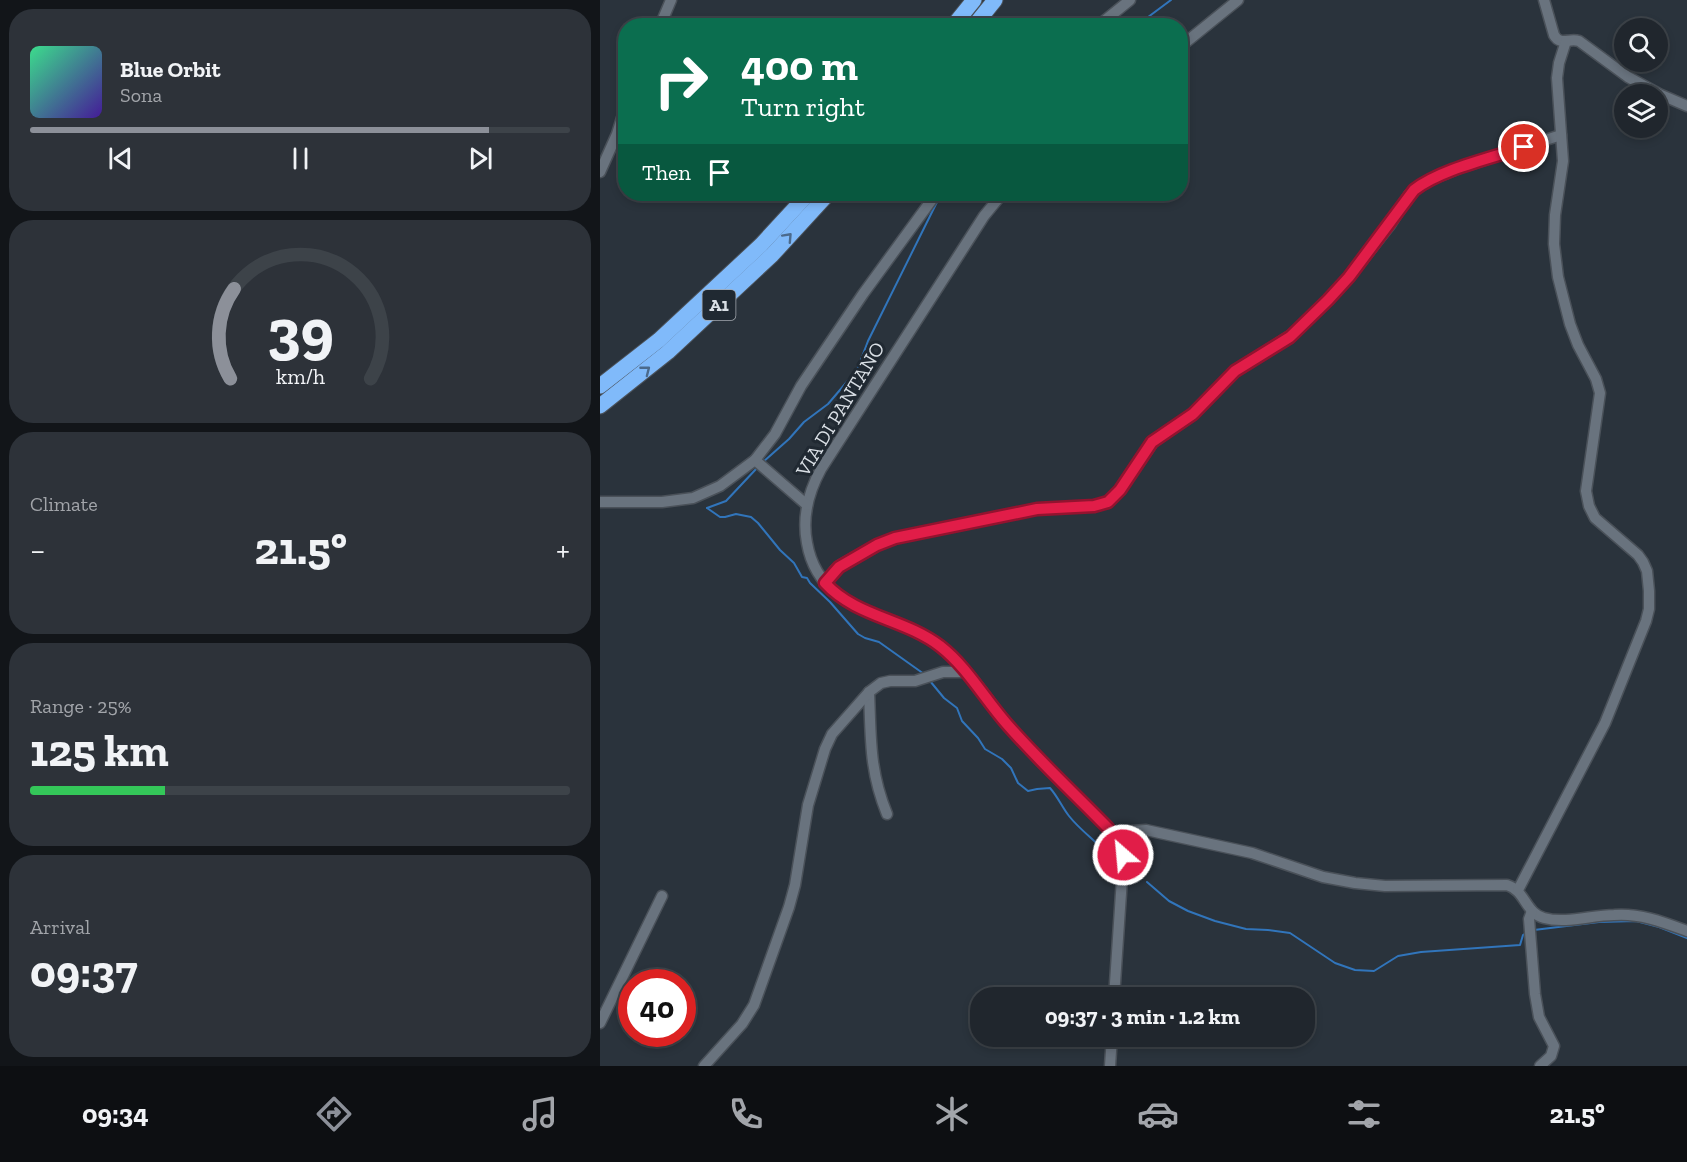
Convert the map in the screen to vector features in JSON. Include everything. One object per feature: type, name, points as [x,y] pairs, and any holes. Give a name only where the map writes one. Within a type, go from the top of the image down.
[{"type":"highway","points":[[959,18],[974,0]]},
{"type":"highway","points":[[980,18],[995,0]]},
{"type":"highway","name":"A1","points":[[600,386],[659,340],[760,245],[801,201]]},
{"type":"highway","name":"A1","points":[[600,406],[677,344],[772,255],[822,201]]},
{"type":"street","points":[[663,18],[671,0]]},
{"type":"street","points":[[1108,18],[1130,0]]},
{"type":"street","points":[[1188,41],[1238,0]]},
{"type":"street","points":[[1544,0],[1554,37],[1558,41],[1579,41],[1628,77],[1687,106]]},
{"type":"street","points":[[1518,890],[1605,723],[1649,609],[1647,578],[1643,562],[1595,518],[1587,500],[1587,479],[1600,393],[1573,335],[1555,256],[1555,215],[1563,166],[1557,78],[1566,41]]},
{"type":"street","points":[[600,172],[618,131]]},
{"type":"street","points":[[825,583],[839,567],[877,545],[895,538],[1037,509],[1094,506],[1108,502],[1120,490],[1152,442],[1193,414],[1235,371],[1290,337],[1328,300],[1349,277],[1386,230],[1409,195],[1417,188],[1427,181],[1456,169],[1561,135]]},
{"type":"street","points":[[600,501],[662,502],[689,499],[705,494],[723,484],[755,460],[774,437],[801,386],[863,294],[931,201]]},
{"type":"street","name":"VIA DI PANTANO","points":[[996,201],[984,216],[821,469],[807,505],[805,528],[808,549],[814,566],[832,590],[856,607],[930,639],[948,653],[1018,737],[1117,839],[1124,863],[1115,987]]},
{"type":"street","points":[[755,460],[807,505]]},
{"type":"street","points":[[704,1066],[752,1010],[789,907],[795,885],[805,821],[825,749],[832,734],[869,692],[884,682],[915,681],[949,671],[966,672]]},
{"type":"street","points":[[869,692],[872,759],[887,814]]},
{"type":"street","points":[[1117,839],[1131,831],[1146,830],[1252,853],[1323,877],[1362,884],[1385,886],[1503,884],[1518,890],[1532,911],[1544,918],[1558,920],[1638,915],[1687,931]]},
{"type":"street","points":[[600,1023],[662,896]]},
{"type":"street","points":[[1532,911],[1529,919],[1535,994],[1542,1024],[1554,1046],[1551,1056],[1540,1066]]},
{"type":"street","points":[[1110,1066],[1111,1047]]},
{"type":"waterway","points":[[1147,18],[1171,0]]},
{"type":"waterway","points":[[763,462],[804,422],[828,404],[857,370],[868,341],[937,202]]},
{"type":"waterway","points":[[707,508],[726,501],[757,468]]},
{"type":"waterway","points":[[707,508],[720,517],[736,514],[751,517],[794,563],[802,577],[807,578],[858,634],[879,642],[924,674]]},
{"type":"waterway","points":[[930,681],[944,698],[957,708],[962,721],[985,749],[1002,759],[1011,768],[1018,783],[1028,791],[1050,788],[1075,822],[1117,865],[1120,865]]},
{"type":"waterway","points":[[1128,866],[1139,878]]},
{"type":"waterway","points":[[1147,882],[1169,901],[1188,911],[1246,929],[1290,933],[1335,963],[1355,970],[1374,971],[1398,956],[1421,952],[1520,945],[1526,933]]},
{"type":"waterway","points":[[1534,930],[1599,922],[1636,921],[1687,938]]},
{"type":"route","points":[[1123,855],[1113,833],[1018,737],[948,653],[926,637],[856,607],[825,583],[839,567],[877,545],[895,538],[1037,509],[1094,506],[1108,502],[1120,490],[1152,442],[1193,414],[1235,371],[1290,337],[1328,300],[1386,230],[1414,190],[1427,181],[1449,172],[1524,147]]}]
